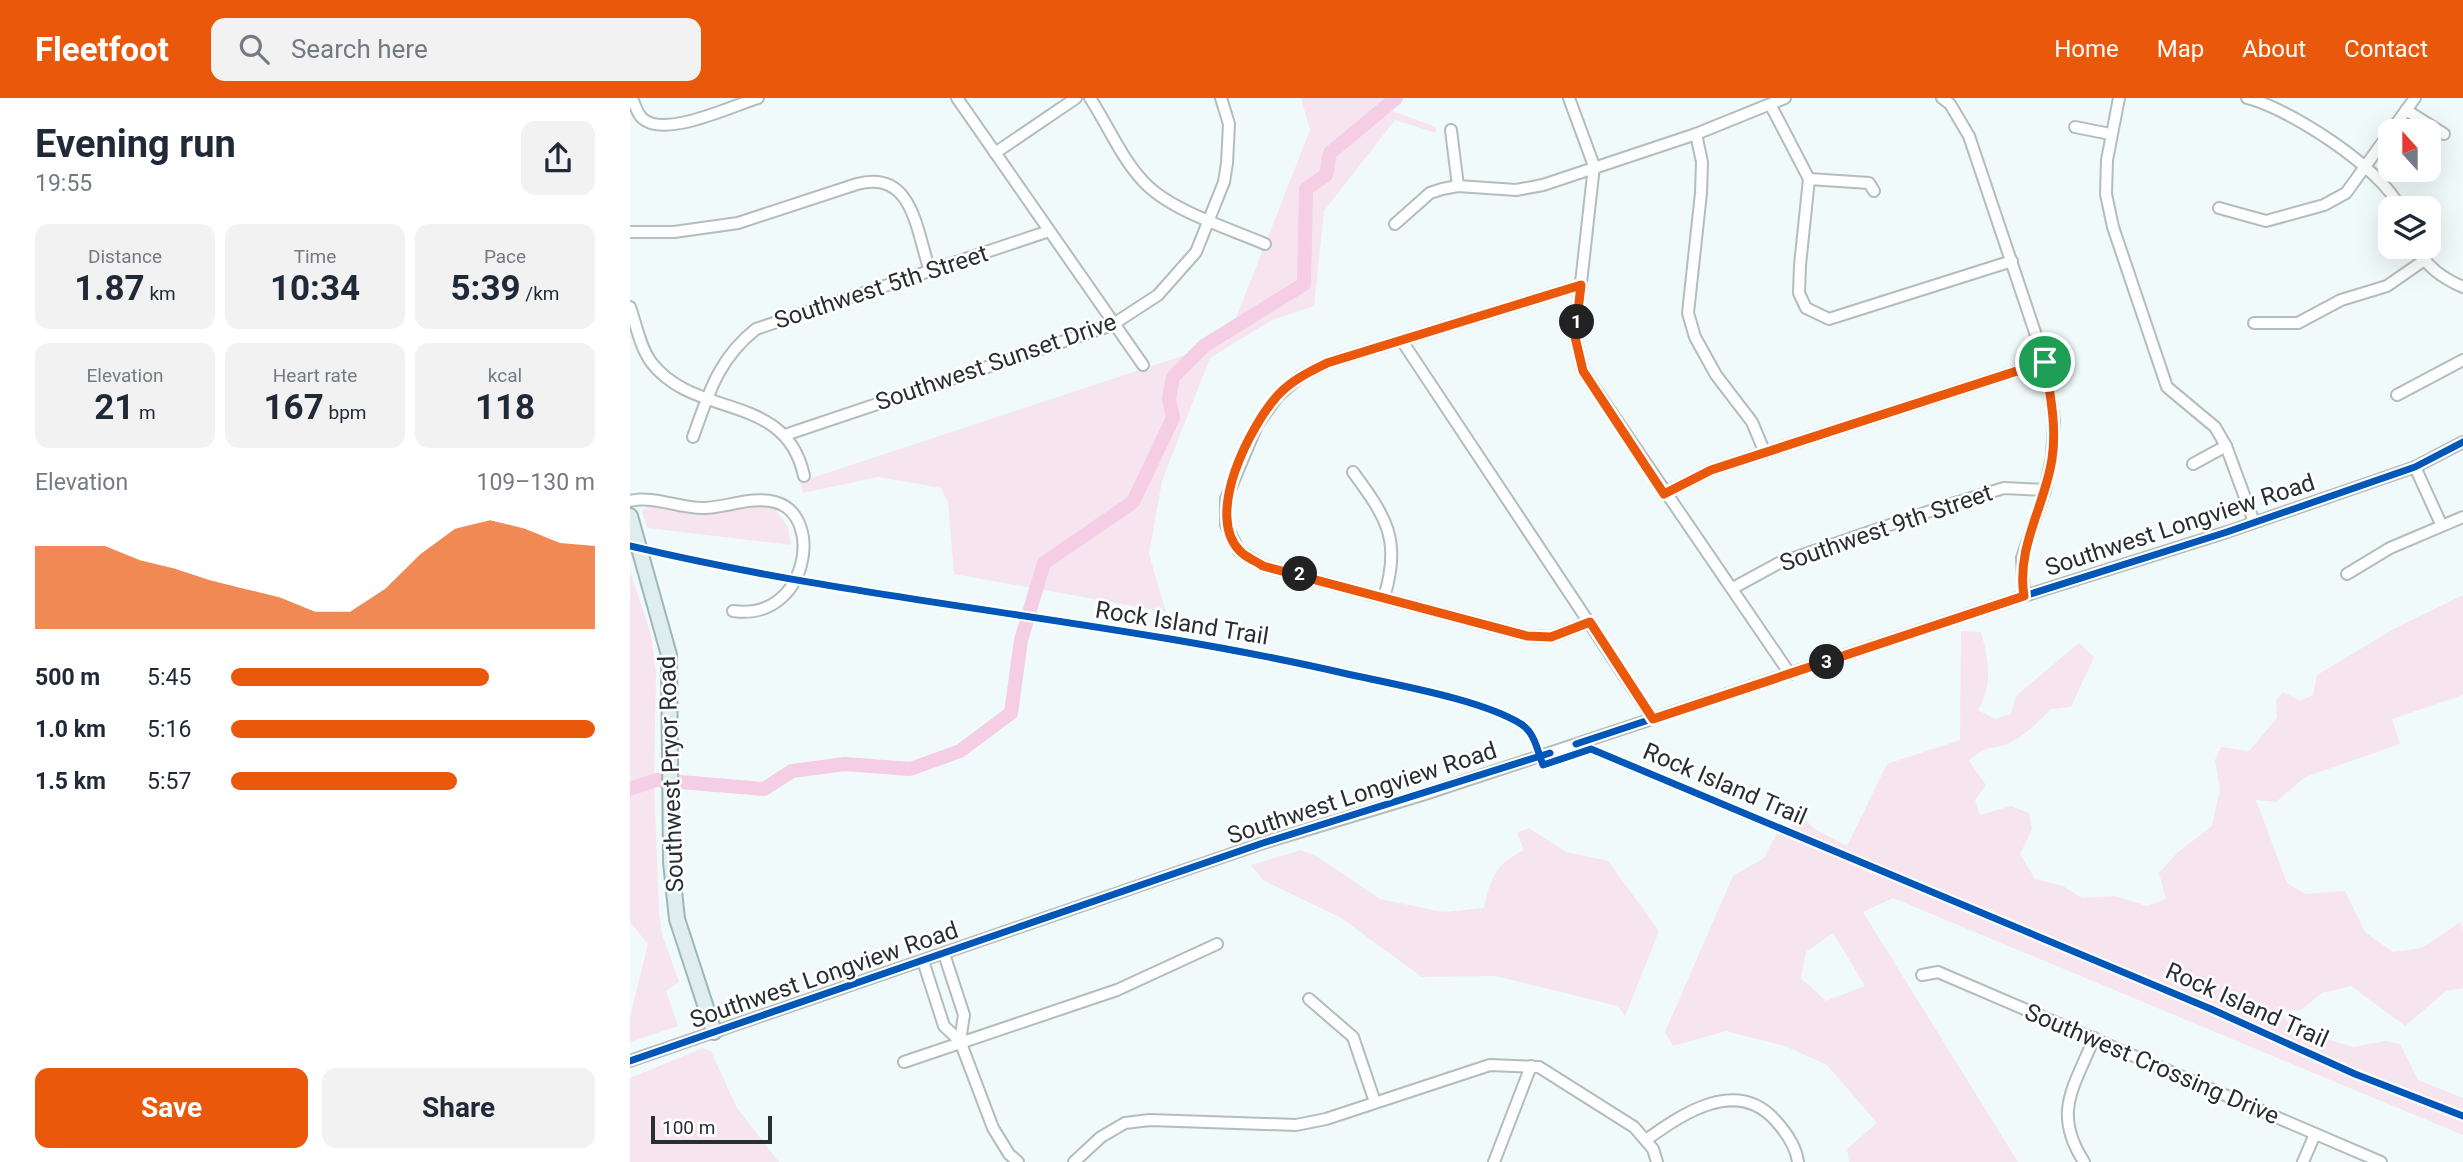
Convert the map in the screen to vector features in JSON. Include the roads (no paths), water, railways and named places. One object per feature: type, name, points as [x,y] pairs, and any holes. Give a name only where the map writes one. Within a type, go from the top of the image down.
[{"type":"main road","name":"Southwest Pryor Road","points":[[631,517],[669,655],[671,862],[677,919],[713,1032]]},
{"type":"street","points":[[632,98],[639,116],[649,123],[671,126],[758,98]]},
{"type":"street","points":[[957,98],[1112,325],[1143,365]]},
{"type":"street","points":[[995,153],[1076,98]]},
{"type":"street","points":[[1090,98],[1140,178],[1167,201],[1265,244]]},
{"type":"street","name":"Southwest Sunset Drive","points":[[785,435],[1112,325],[1158,295],[1181,273],[1196,252],[1224,183],[1230,140],[1221,98]]},
{"type":"street","points":[[1569,98],[1594,166],[1575,337],[1583,371],[1664,494],[1733,588],[1790,674]]},
{"type":"street","points":[[1395,224],[1430,193],[1458,186],[1516,190],[1543,185],[1696,134],[1771,106],[1785,98]]},
{"type":"street","points":[[1942,98],[1950,104],[1969,136],[2045,362],[2054,421],[2052,457],[2045,490],[2022,558],[2024,596]]},
{"type":"street","points":[[2119,98],[2110,134],[2107,202],[2158,369],[2176,398],[2215,427],[2226,446],[2254,522]]},
{"type":"street","points":[[2247,98],[2269,100],[2367,168],[2386,184],[2393,196]]},
{"type":"street","points":[[2400,119],[2415,98]]},
{"type":"street","points":[[1771,106],[1809,179],[1799,293],[1806,308],[1829,319],[2012,261]]},
{"type":"street","points":[[2406,110],[2444,134]]},
{"type":"street","points":[[2075,127],[2110,134]]},
{"type":"street","points":[[1451,130],[1458,186]]},
{"type":"street","points":[[1696,134],[1702,162],[1701,192],[1688,313],[1695,337],[1716,375],[1752,422],[1765,453]]},
{"type":"street","points":[[2218,208],[2246,218],[2266,220],[2284,218],[2324,205],[2346,193],[2378,152]]},
{"type":"street","points":[[630,232],[674,232],[738,223],[873,179],[887,181],[902,191],[930,271]]},
{"type":"street","points":[[1809,179],[1869,183],[1874,191]]},
{"type":"street","name":"Southwest 5th Street","points":[[693,437],[718,371],[735,346],[756,329],[1049,231]]},
{"type":"street","points":[[2254,323],[2298,323],[2341,300],[2387,286],[2423,261],[2444,278],[2463,287]]},
{"type":"street","points":[[1581,285],[1327,363],[1300,377],[1278,396],[1257,425],[1226,499],[1226,525],[1239,551],[1263,566],[1527,636],[1551,637],[1590,622]]},
{"type":"street","points":[[630,307],[651,362],[672,382],[707,399],[770,422],[785,435],[799,454],[804,476]]},
{"type":"street","points":[[1402,341],[1653,719]]},
{"type":"street","points":[[2397,395],[2463,360]]},
{"type":"street","points":[[1664,494],[1711,470],[2045,362]]},
{"type":"street","name":"Southwest Longview Road","points":[[630,1061],[1263,843],[1653,719],[2254,522],[2415,467],[2463,442]]},
{"type":"street","points":[[2193,464],[2226,446]]},
{"type":"street","points":[[2415,467],[2441,524]]},
{"type":"street","points":[[1353,472],[1381,511],[1394,548],[1392,572],[1384,597]]},
{"type":"street","name":"Southwest 9th Street","points":[[1733,588],[1779,563],[1942,507],[2004,488],[2045,490]]},
{"type":"street","points":[[630,501],[642,498],[705,508],[768,500],[791,511],[801,531],[801,566],[793,587],[771,607],[754,612],[733,611]]},
{"type":"street","points":[[2347,574],[2390,548],[2441,524],[2463,517]]},
{"type":"street","points":[[904,1062],[1117,990],[1217,944]]},
{"type":"street","points":[[944,954],[964,1016],[960,1041]]},
{"type":"street","points":[[923,961],[944,1026],[960,1041],[993,1128],[1009,1154],[1018,1162]]},
{"type":"street","name":"Southwest Crossing Drive","points":[[1922,975],[1938,972],[2381,1162]]},
{"type":"street","points":[[1309,999],[1353,1037],[1375,1102]]},
{"type":"street","points":[[2084,1162],[2067,1128],[2068,1103],[2094,1038]]},
{"type":"street","points":[[1074,1162],[1101,1137],[1125,1123],[1150,1120],[1296,1125],[1490,1065],[1539,1067],[1634,1127],[1653,1149],[1657,1162]]},
{"type":"street","points":[[1493,1162],[1531,1066]]},
{"type":"street","points":[[1646,1140],[1697,1107],[1724,1100],[1766,1110],[1787,1132],[1798,1162]]},
{"type":"street","points":[[2303,1162],[2315,1134]]},
{"type":"waterway","points":[[630,789],[656,780],[764,789],[792,771],[845,764],[910,769],[960,751],[1011,713],[1021,640],[1044,563],[1133,502],[1173,418],[1169,399],[1173,377],[1204,346],[1304,284],[1306,189],[1326,175],[1330,153],[1396,98]]}]
